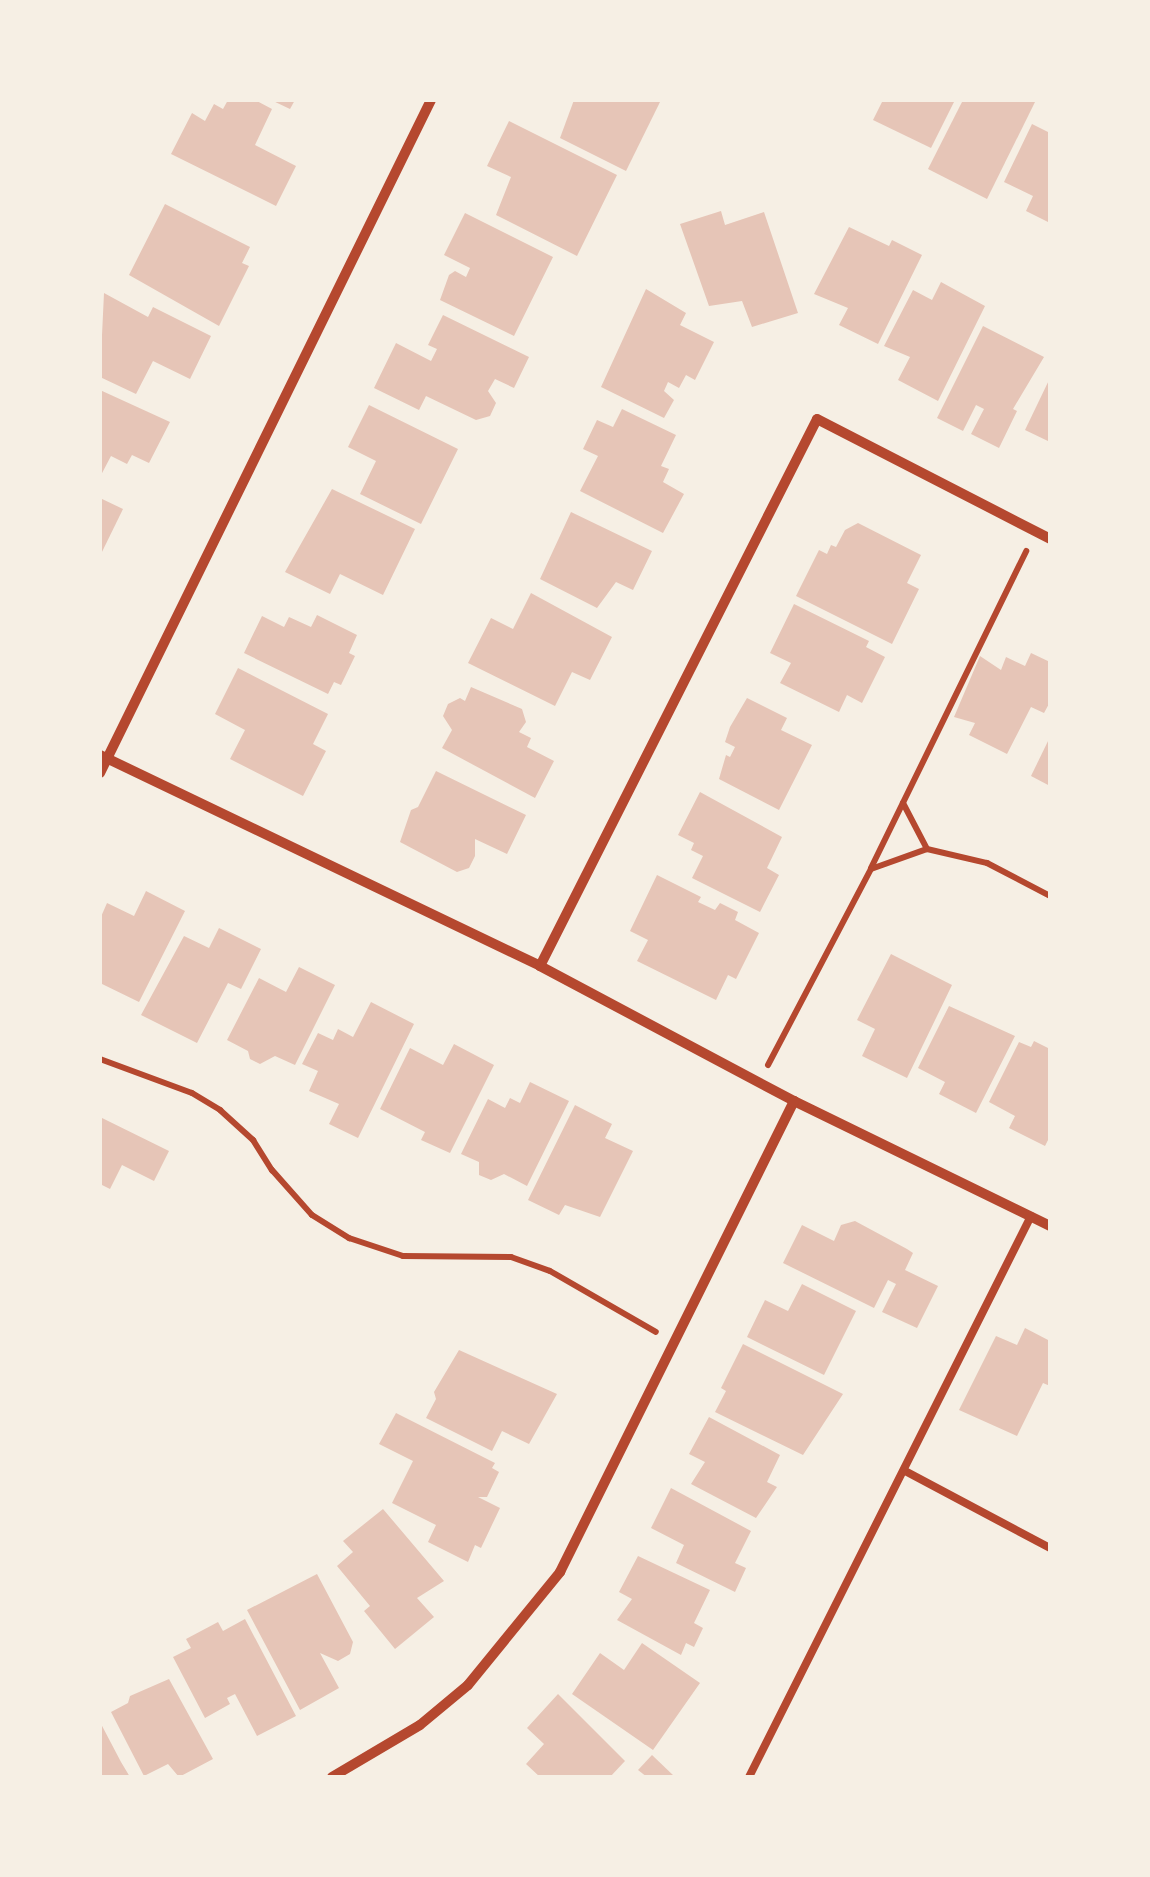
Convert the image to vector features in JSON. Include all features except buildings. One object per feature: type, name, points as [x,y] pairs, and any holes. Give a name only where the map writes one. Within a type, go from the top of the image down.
[{"type":"street","points":[[100,773],[104,757],[431,100]]},
{"type":"street","points":[[540,966],[817,419],[1050,539]]},
{"type":"street","points":[[104,757],[540,966],[794,1101],[1050,1226]]},
{"type":"street","points":[[332,1777],[420,1726],[468,1685],[560,1572],[794,1101]]},
{"type":"lane","points":[[749,1777],[906,1472],[1031,1216]]},
{"type":"lane","points":[[906,1472],[1050,1548]]},
{"type":"path","points":[[759,1082],[870,869],[1036,532]]},
{"type":"path","points":[[903,803],[927,849]]},
{"type":"path","points":[[870,869],[927,849],[987,863],[1050,896]]},
{"type":"path","points":[[100,1060],[192,1093],[220,1110],[254,1140],[272,1170],[312,1214],[349,1238],[403,1256],[511,1257],[550,1271],[674,1342]]}]
